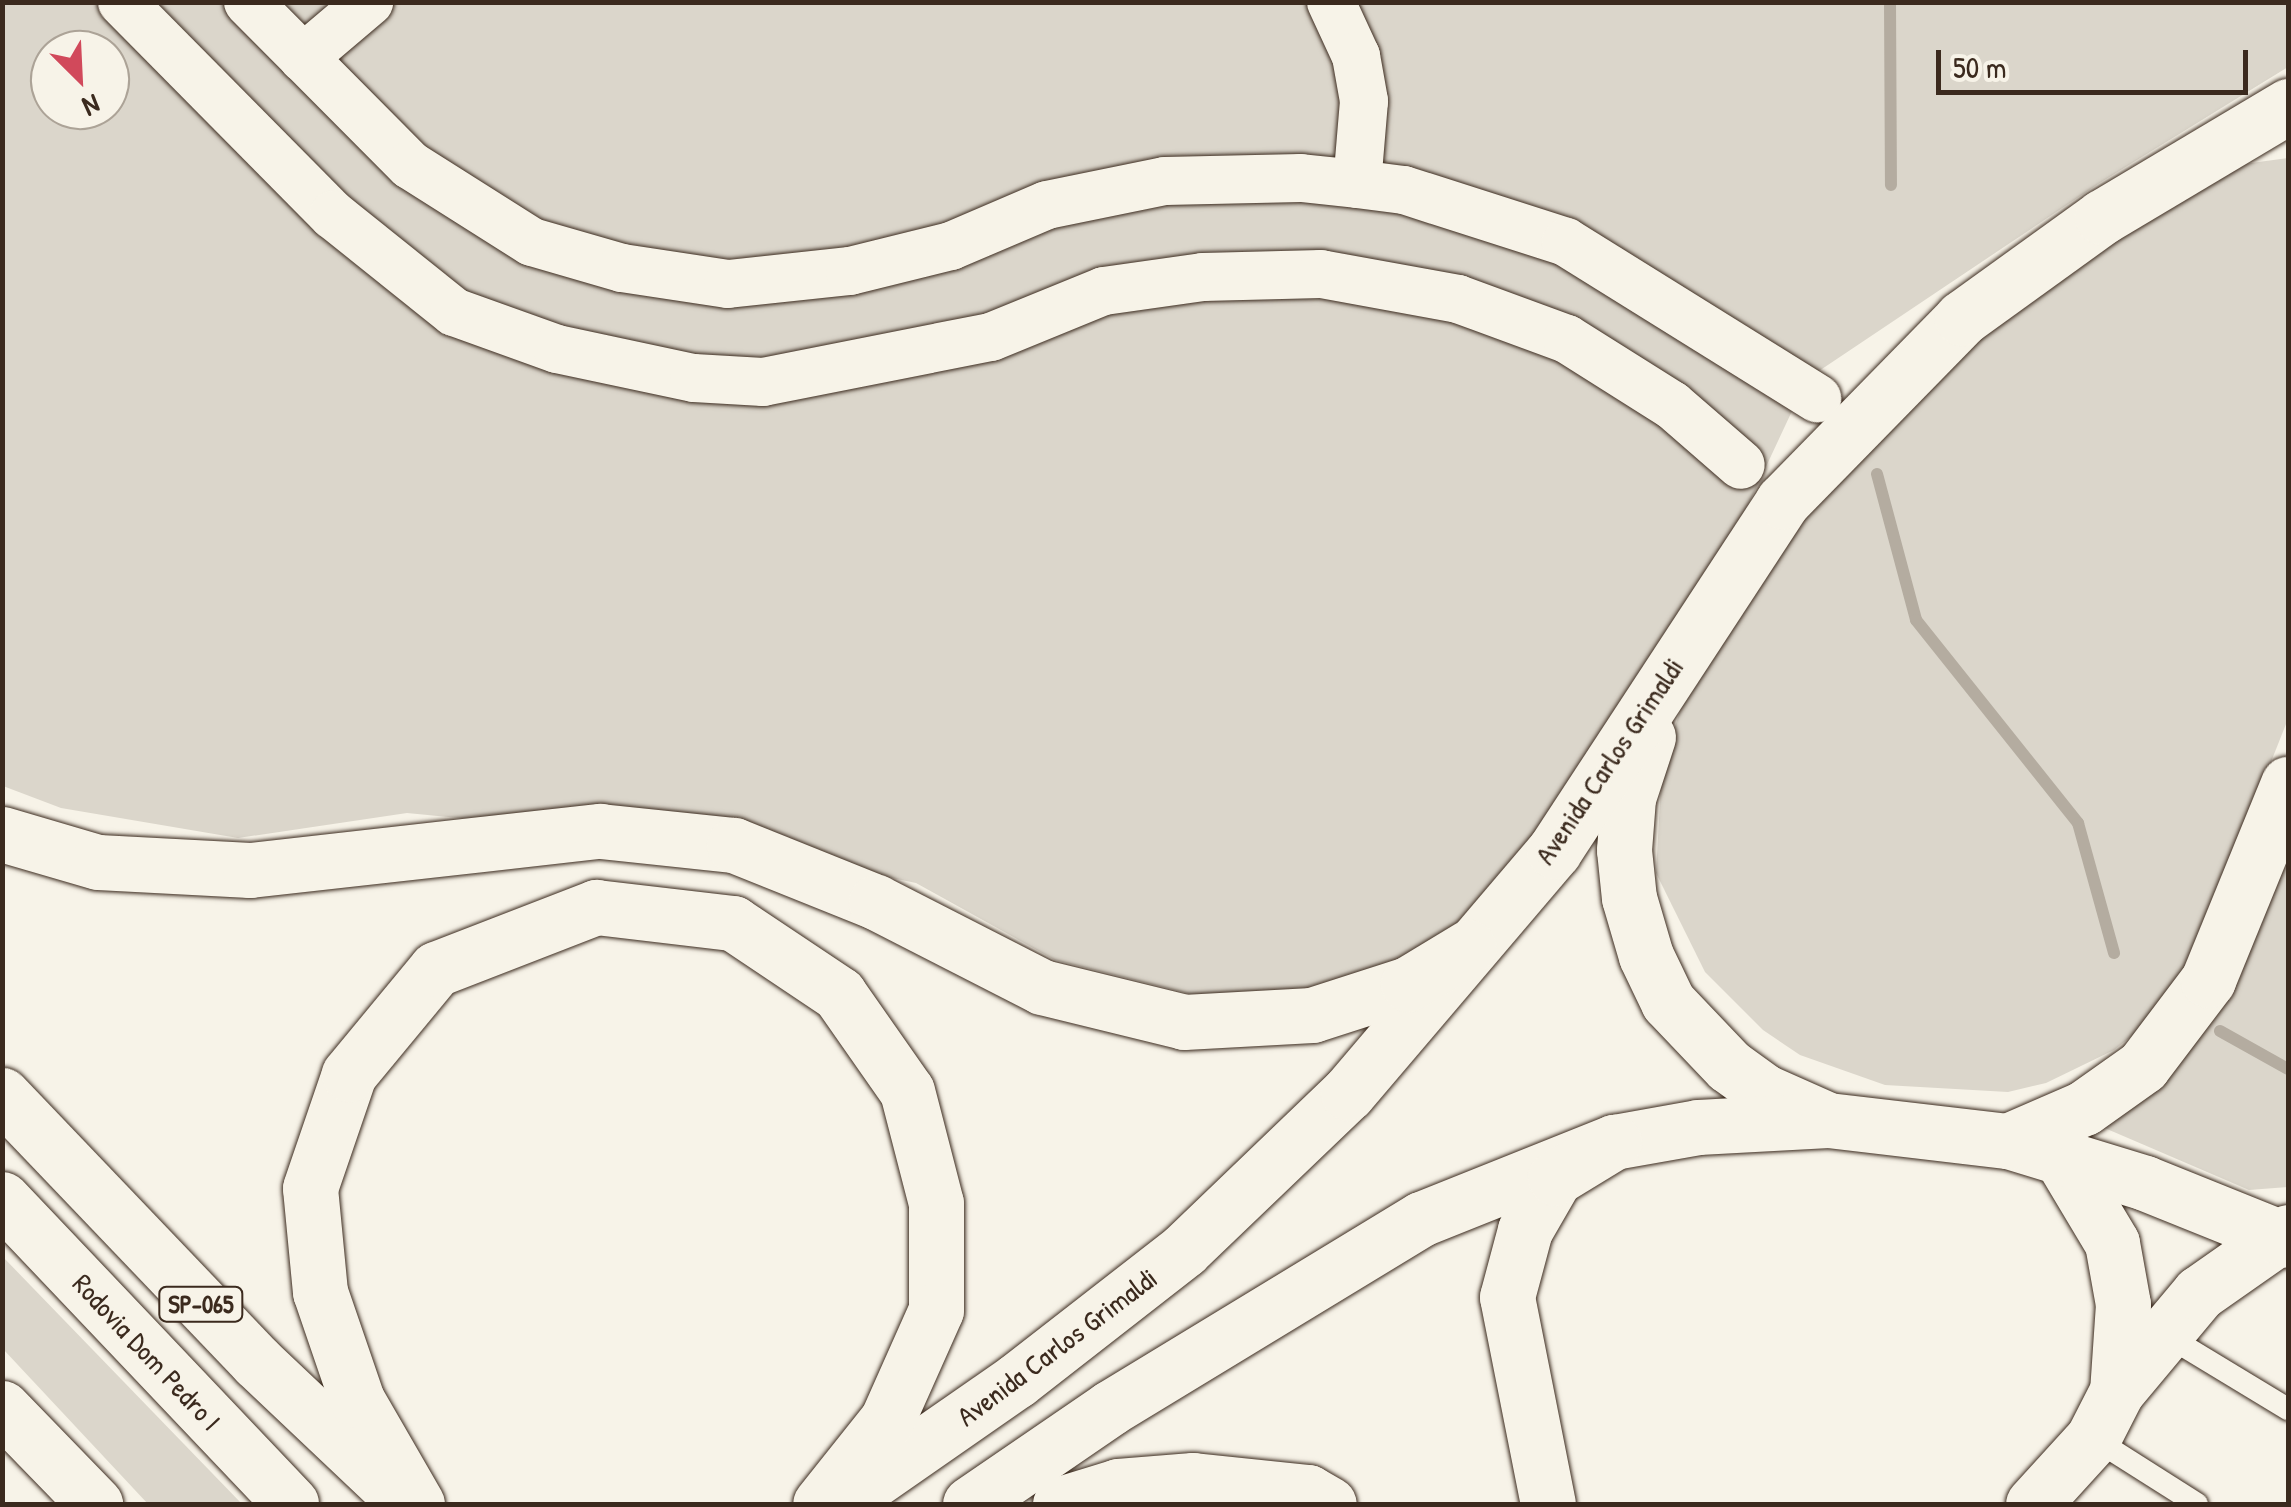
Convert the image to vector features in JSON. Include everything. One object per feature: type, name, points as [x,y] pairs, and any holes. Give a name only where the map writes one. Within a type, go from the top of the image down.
[{"type":"main road","name":"Avenida Carlos Grimaldi","points":[[839,1504],[1016,1381],[1184,1250],[1348,1094],[1554,851],[1783,501],[1962,318],[2102,217],[2262,140],[2288,106]]},
{"type":"main road","points":[[1672,668],[1628,798],[1629,898],[1646,956],[1668,1002],[1728,1066],[1765,1092],[1828,1120]]},
{"type":"main road","points":[[2008,1141],[2084,1108],[2143,1066],[2208,980],[2288,784]]},
{"type":"main road","points":[[2,834],[98,862],[250,870],[600,831],[734,845],[876,902],[1042,987],[1184,1022],[1312,1014],[1408,984],[1469,947]]},
{"type":"main road","points":[[417,1504],[357,1400],[320,1292],[310,1188],[349,1074],[436,969],[596,907],[733,923],[839,994],[907,1091],[936,1203],[936,1310],[888,1420],[820,1504]]},
{"type":"main road","name":"SP-065","points":[[2,1096],[256,1361],[408,1504]]},
{"type":"main road","points":[[970,1504],[1110,1408],[1421,1219],[1614,1142],[1698,1127],[1828,1120],[2008,1141],[2286,1236]]},
{"type":"main road","points":[[1548,1504],[1506,1298],[1525,1230],[1555,1178],[1614,1142]]},
{"type":"main road","points":[[2060,1156],[2116,1258],[2123,1304],[2118,1390]]},
{"type":"main road","name":"Rodovia Dom Pedro I","points":[[2,1198],[291,1504]]},
{"type":"main road","points":[[2034,1504],[2093,1438],[2118,1390],[2164,1334],[2221,1275],[2286,1236]]},
{"type":"main road","points":[[2,1408],[95,1504]]},
{"type":"main road","points":[[1060,1504],[1118,1486],[1193,1480],[1308,1492],[1329,1504]]},
{"type":"street","points":[[122,2],[333,214],[454,312],[558,349],[694,378],[762,382],[992,337],[1104,290],[1203,277],[1321,274],[1458,300],[1567,338],[1672,405],[1740,466]]},
{"type":"street","points":[[248,2],[410,165],[532,242],[622,268],[728,284],[850,271],[951,246],[1046,204],[1165,180],[1357,184],[1404,190],[1566,242],[1817,398]]},
{"type":"street","points":[[304,58],[369,2]]},
{"type":"street","points":[[1331,2],[1356,56],[1364,101],[1357,184]]},
{"type":"lane","points":[[2164,1334],[2288,1409]]},
{"type":"lane","points":[[2093,1438],[2197,1504]]},
{"type":"shaded area","points":[[2288,2],[2288,67],[2098,184],[1807,379],[1672,668],[1408,984],[1239,1006],[1055,960],[916,883],[734,845],[407,813],[238,838],[61,808],[3,786],[2,3]]},
{"type":"shaded area","points":[[2288,158],[2288,719],[2188,971],[2143,1027],[2114,1050],[2046,1083],[2008,1092],[1885,1085],[1800,1055],[1763,1030],[1705,972],[1656,873],[1662,766],[1689,684],[1781,545],[1945,366],[2062,271],[2244,164]]},
{"type":"shaded area","points":[[2288,827],[2288,1187],[2249,1190],[2093,1123]]},
{"type":"shaded area","points":[[3,1257],[242,1504],[148,1504],[3,1349]]},
{"type":"waterway","points":[[1890,2],[1891,185]]},
{"type":"waterway","points":[[1877,474],[1916,620],[2078,823],[2114,953]]},
{"type":"waterway","points":[[2220,1031],[2288,1069]]}]
